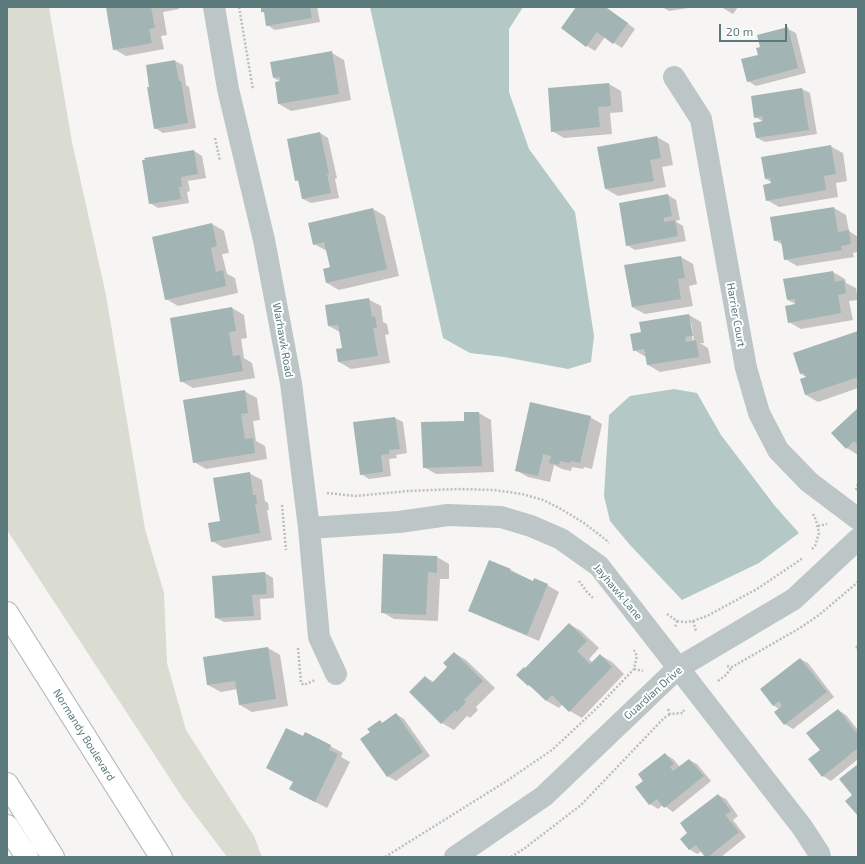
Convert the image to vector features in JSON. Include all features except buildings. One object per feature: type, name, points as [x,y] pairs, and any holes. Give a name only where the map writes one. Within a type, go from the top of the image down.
[{"type":"main road","name":"Normandy Boulevard","points":[[7,613],[161,857]]},
{"type":"main road","points":[[7,784],[53,857]]},
{"type":"main road","points":[[7,826],[27,857]]},
{"type":"street","name":"Warhawk Road","points":[[214,7],[228,89],[264,240],[291,383],[310,538],[319,637],[334,672]]},
{"type":"street","name":"Harrier Court","points":[[674,77],[701,119],[746,368],[759,413],[778,450],[809,482],[858,520]]},
{"type":"street","name":"Jayhawk Lane","points":[[310,538],[448,515],[501,517],[530,526],[561,539],[599,566],[802,827],[819,853],[820,857]]},
{"type":"street","name":"Guardian Drive","points":[[455,857],[544,796],[678,668],[794,599],[858,539]]},
{"type":"path","points":[[214,135],[220,162]]},
{"type":"path","points":[[287,557],[286,550],[310,538]]},
{"type":"path","points":[[574,576],[598,603]]},
{"type":"path","points":[[385,857],[487,794],[552,750],[597,708],[634,669],[637,656],[631,644]]},
{"type":"path","points":[[297,646],[301,683],[304,685],[334,672]]},
{"type":"path","points":[[511,857],[581,805],[664,718],[670,714]]},
{"type":"shaded area","points":[[7,7],[49,7],[72,142],[106,295],[145,529],[164,593],[167,663],[186,730],[254,836],[262,857],[227,857],[184,800],[7,530]]},
{"type":"shaded area","points":[[370,7],[523,7],[509,29],[509,92],[529,149],[575,212],[594,336],[591,362],[568,369],[504,357],[470,353],[443,338]]},
{"type":"shaded area","points":[[674,389],[697,393],[721,435],[775,506],[799,533],[759,563],[682,600],[630,545],[610,521],[604,496],[609,415],[630,396]]}]
